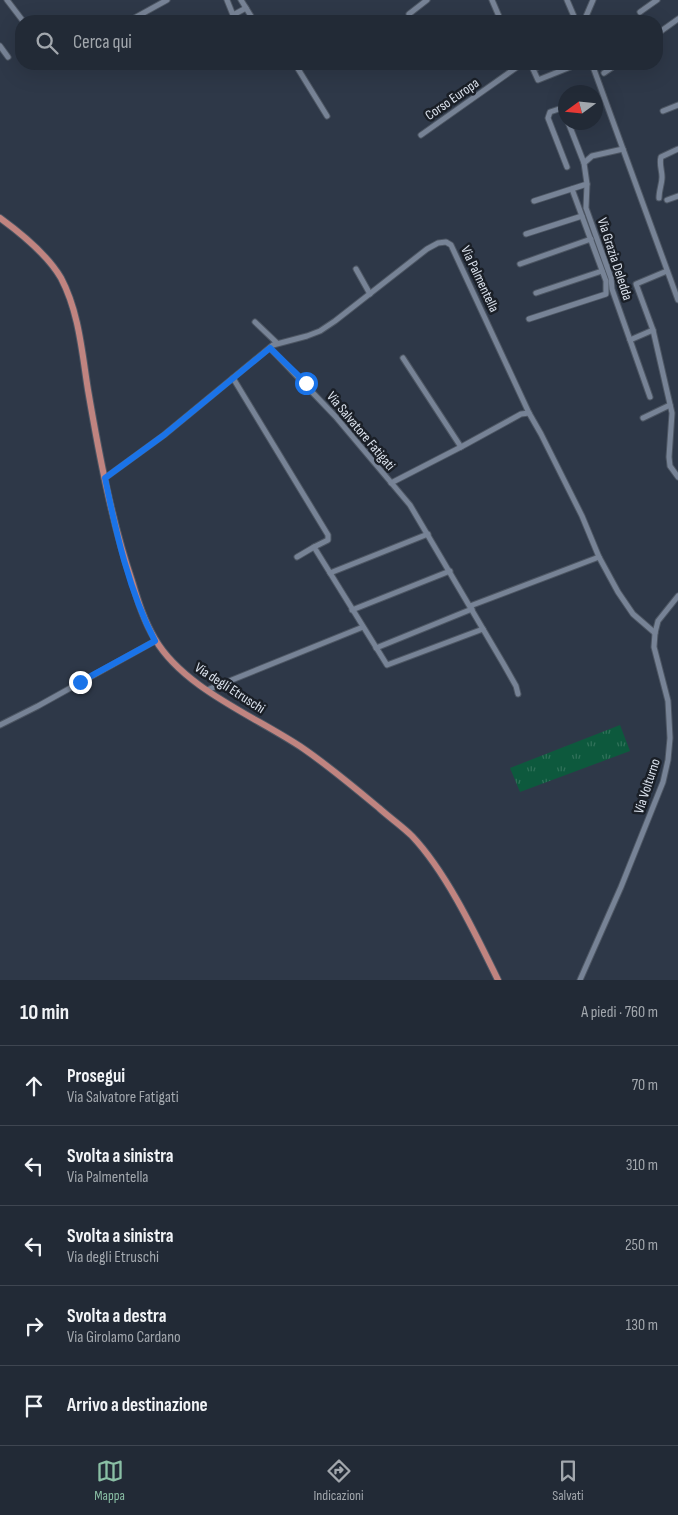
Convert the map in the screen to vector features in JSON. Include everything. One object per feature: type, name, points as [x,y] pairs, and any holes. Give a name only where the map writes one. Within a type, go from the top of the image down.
[{"type":"main road","name":"Via degli Etruschi","points":[[0,218],[14,228],[49,262],[68,294],[78,332],[96,436],[115,528],[147,626],[155,641],[190,679],[304,749],[412,836],[449,886],[498,980]]},
{"type":"street","points":[[7,0],[18,15]]},
{"type":"street","points":[[140,15],[167,0]]},
{"type":"street","points":[[227,0],[234,15]]},
{"type":"street","points":[[241,0],[250,15]]},
{"type":"street","points":[[409,14],[426,0]]},
{"type":"street","points":[[492,0],[498,15]]},
{"type":"street","points":[[567,0],[573,15]]},
{"type":"street","points":[[587,15],[593,0]]},
{"type":"street","points":[[640,12],[657,0]]},
{"type":"street","points":[[236,15],[246,8]]},
{"type":"street","points":[[663,30],[678,19]]},
{"type":"street","points":[[0,46],[8,57]]},
{"type":"street","points":[[298,70],[327,116]]},
{"type":"street","name":"Corso Europa","points":[[421,135],[513,70]]},
{"type":"street","points":[[533,70],[538,80],[563,70]]},
{"type":"street","points":[[594,70],[678,300]]},
{"type":"street","points":[[604,73],[608,70]]},
{"type":"street","points":[[663,111],[678,105]]},
{"type":"street","points":[[558,109],[550,112],[548,118],[567,167]]},
{"type":"street","name":"Via Grazia Deledda","points":[[571,130],[584,163],[587,184],[586,208],[650,397]]},
{"type":"street","points":[[584,163],[592,156],[623,149]]},
{"type":"street","points":[[659,198],[658,189],[662,177],[661,157],[678,149]]},
{"type":"street","points":[[534,201],[587,184]]},
{"type":"street","points":[[529,319],[606,294],[606,281],[572,189]]},
{"type":"street","points":[[667,200],[678,196]]},
{"type":"street","points":[[526,234],[582,216]]},
{"type":"street","points":[[520,264],[591,239]]},
{"type":"street","name":"Via Palmentella","points":[[105,478],[164,435],[270,348],[277,344],[320,331],[427,249],[442,242],[449,243],[497,341],[529,413],[582,516],[599,557],[618,592],[633,614],[655,633]]},
{"type":"street","points":[[356,269],[370,294]]},
{"type":"street","points":[[536,293],[602,271]]},
{"type":"street","name":"Via Grazia Deledda","points":[[666,271],[636,284],[653,330],[672,413],[669,457],[672,471],[678,476]]},
{"type":"street","points":[[255,322],[277,344]]},
{"type":"street","points":[[630,340],[653,330]]},
{"type":"street","name":"Via Salvatore Fatigati","points":[[270,348],[335,416],[410,505],[514,682],[518,694]]},
{"type":"street","points":[[404,358],[461,448]]},
{"type":"street","points":[[234,378],[328,534],[328,540],[297,557]]},
{"type":"street","points":[[643,418],[670,406]]},
{"type":"street","points":[[391,483],[461,448],[521,414],[529,413]]},
{"type":"street","points":[[330,573],[428,534]]},
{"type":"street","points":[[314,547],[389,666],[483,628]]},
{"type":"street","points":[[376,648],[599,557]]},
{"type":"street","points":[[352,610],[450,572]]},
{"type":"street","points":[[655,633],[658,621],[678,596]]},
{"type":"street","points":[[207,690],[363,627]]},
{"type":"street","name":"Via Volturno","points":[[580,980],[622,887],[663,782],[668,760],[670,738],[668,701],[654,647],[655,633]]},
{"type":"street","points":[[0,725],[155,641]]},
{"type":"green space","points":[[620,725],[630,751],[520,792],[510,768]]},
{"type":"route","points":[[80,682],[155,641],[147,626],[122,552],[105,478],[164,435],[270,348],[306,383]]}]
